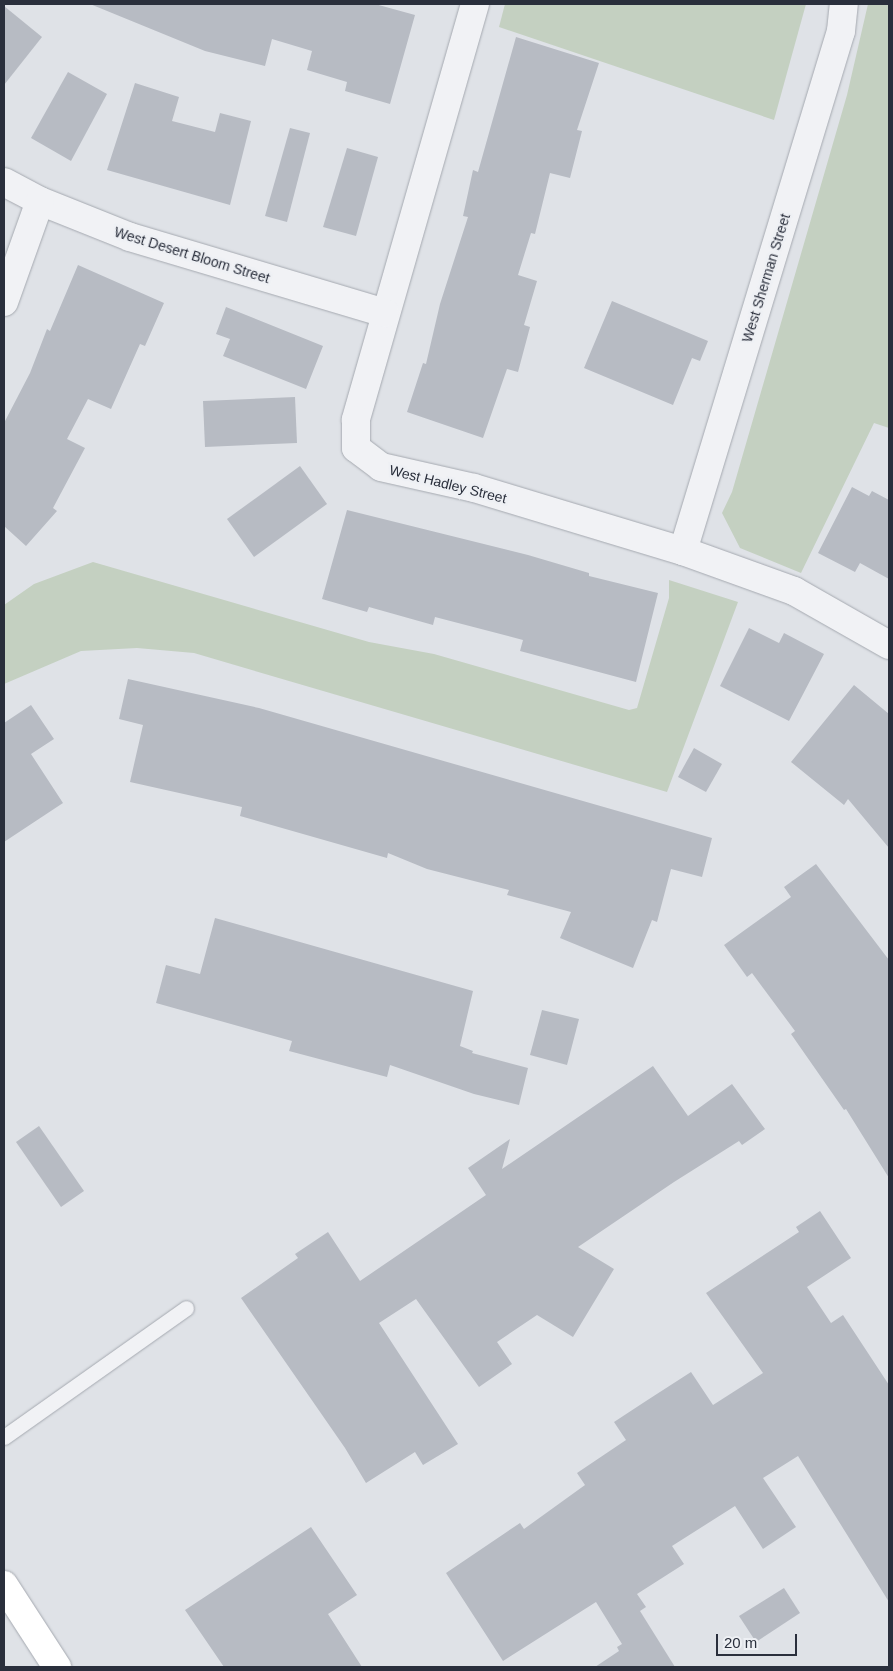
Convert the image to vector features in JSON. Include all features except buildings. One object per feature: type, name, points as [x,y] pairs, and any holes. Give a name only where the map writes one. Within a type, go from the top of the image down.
[{"type":"main road","points":[[4,1585],[57,1667]]},
{"type":"street","name":"West Hadley Street","points":[[475,4],[385,313],[356,420],[356,448],[381,467],[474,488],[683,551],[794,591],[889,645]]},
{"type":"street","name":"West Sherman Street","points":[[683,551],[841,31],[844,4]]},
{"type":"street","name":"West Desert Bloom Street","points":[[4,182],[40,201],[130,237],[385,313]]},
{"type":"street","points":[[4,302],[40,201]]},
{"type":"lane","points":[[4,1437],[186,1308]]},
{"type":"green space","points":[[505,4],[806,4],[774,120],[499,27]]},
{"type":"green space","points":[[868,4],[889,4],[889,428],[874,423],[801,573],[740,548],[722,513],[732,492],[847,95]]},
{"type":"green space","points":[[93,562],[369,642],[434,654],[629,710],[637,708],[669,598],[669,580],[738,602],[667,792],[194,653],[137,648],[81,651],[4,684],[4,605],[34,584]]}]
